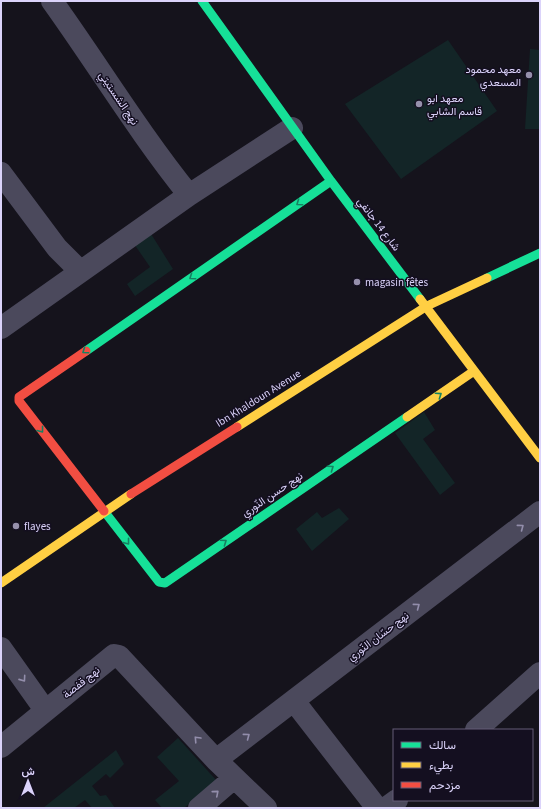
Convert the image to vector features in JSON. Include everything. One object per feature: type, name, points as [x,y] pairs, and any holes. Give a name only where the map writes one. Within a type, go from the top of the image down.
[{"type":"street","name":"نهج الشستيتي","points":[[52,1],[82,42],[135,122],[188,195]]},
{"type":"street","name":"شارع 14 جانفي","points":[[202,1],[331,181],[427,306],[540,458]]},
{"type":"street","points":[[1,328],[188,195],[292,128]]},
{"type":"street","points":[[1,173],[57,248],[80,271]]},
{"type":"street","name":"نهج حسن النّوري","points":[[331,181],[19,396],[19,401],[103,512],[159,582],[166,583],[474,371]]},
{"type":"street","name":"Ibn Khaldoun Avenue","points":[[1,583],[103,512],[427,306],[540,253]]},
{"type":"street","name":"نهج حسّان النّوري","points":[[216,760],[540,512]]},
{"type":"street","points":[[1,648],[45,710]]},
{"type":"street","name":"نهج قفصة","points":[[1,747],[45,710],[114,655],[116,655],[119,656],[216,760]]},
{"type":"street","points":[[477,729],[540,673]]},
{"type":"street","points":[[294,701],[392,805]]},
{"type":"street","points":[[216,760],[266,808]]},
{"type":"street","points":[[199,808],[234,778]]},
{"type":"shaded area","points":[[448,40],[497,111],[401,179],[345,104]]},
{"type":"shaded area","points":[[530,49],[540,50],[540,129],[525,129]]},
{"type":"shaded area","points":[[148,229],[173,269],[135,296],[127,284],[150,267],[132,241]]},
{"type":"shaded area","points":[[424,412],[435,430],[423,439],[455,483],[440,495],[395,433]]},
{"type":"shaded area","points":[[339,508],[349,519],[312,551],[296,529],[317,512],[322,518]]},
{"type":"shaded area","points":[[178,738],[217,781],[184,808],[162,808],[155,800],[179,781],[157,757]]},
{"type":"shaded area","points":[[116,750],[124,764],[110,778],[106,774],[92,786],[100,796],[106,795],[115,808],[92,808],[85,800],[74,808],[43,808]]},
{"type":"traffic: fast","points":[[202,1],[331,181],[420,299]]},
{"type":"traffic: fast","points":[[86,351],[331,181]]},
{"type":"traffic: fast","points":[[487,278],[540,253]]},
{"type":"traffic: fast","points":[[104,511],[159,582],[165,583],[407,417]]},
{"type":"traffic: slow","points":[[237,427],[427,306],[487,278]]},
{"type":"traffic: slow","points":[[420,299],[540,458]]},
{"type":"traffic: slow","points":[[407,417],[474,371]]},
{"type":"traffic: slow","points":[[1,583],[131,494]]},
{"type":"traffic: jam","points":[[86,351],[19,397],[19,401],[104,511]]},
{"type":"traffic: jam","points":[[131,494],[237,427]]},
{"type":"place","name":"معهد محمود المسعدي","points":[[529,75]]},
{"type":"place","name":"معهد ابو قاسم الشابي","points":[[419,104]]},
{"type":"place","name":"magasin fêtes","points":[[357,282]]},
{"type":"place","name":"flayes","points":[[16,526]]}]
